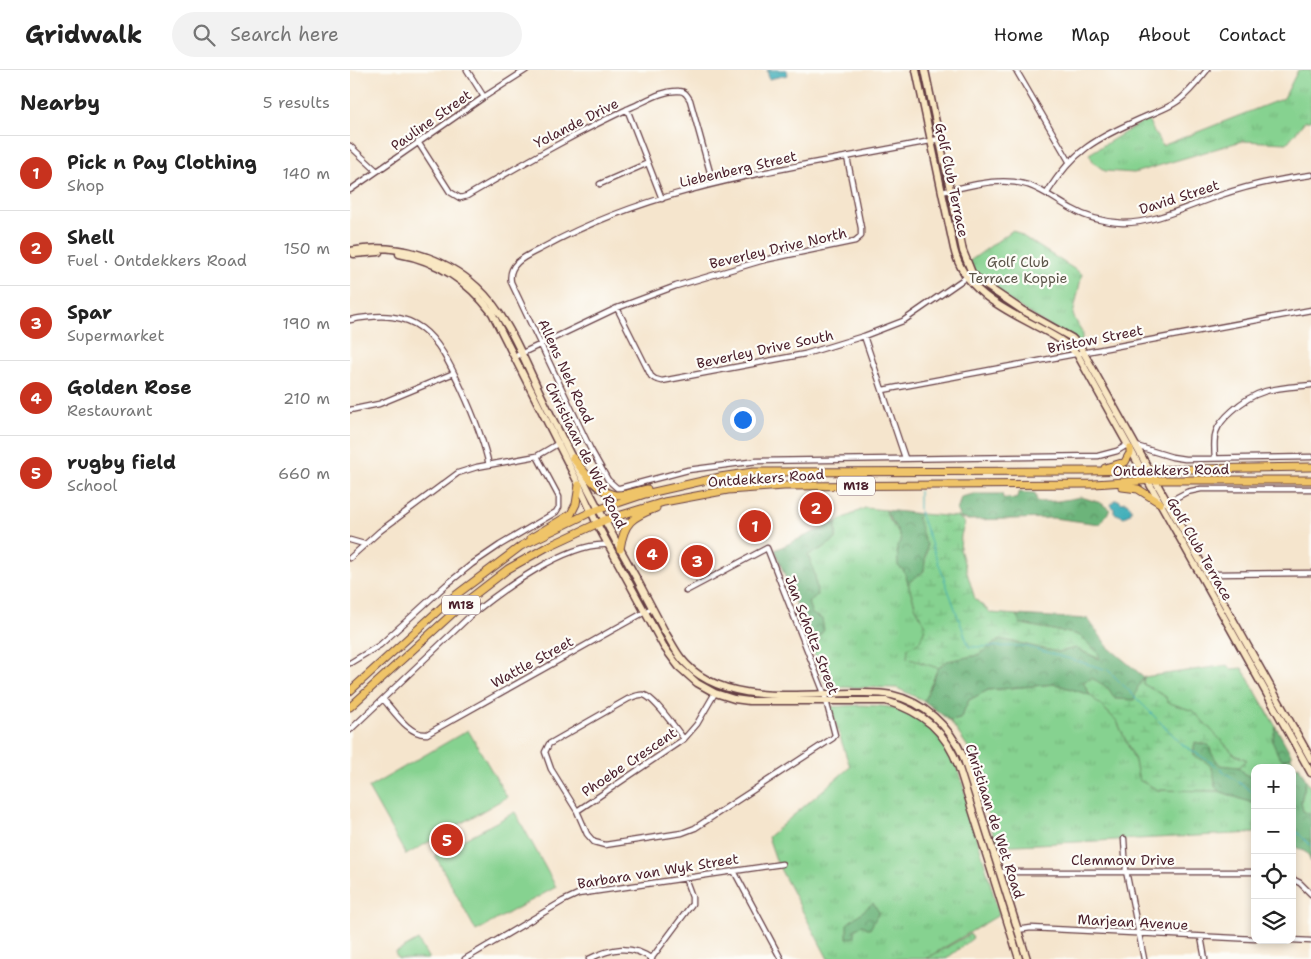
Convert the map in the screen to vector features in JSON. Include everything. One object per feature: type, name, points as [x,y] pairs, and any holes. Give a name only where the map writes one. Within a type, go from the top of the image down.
[{"type":"main road","name":"Golf Club Terrace","points":[[916,70],[956,258],[969,275],[1072,338],[1080,346],[1080,353],[1131,446],[1146,481],[1309,757]]},
{"type":"main road","name":"Golf Club Terrace","points":[[925,70],[969,275]]},
{"type":"main road","name":"Christiaan de Wet Road","points":[[350,253],[380,252],[400,254],[424,261],[446,270],[465,282],[482,300],[518,355],[608,545],[681,658],[700,676],[715,684],[741,692],[825,697]]},
{"type":"main road","name":"Christiaan de Wet Road","points":[[560,442],[572,458],[600,509],[649,609],[664,647],[679,668],[697,683],[715,693],[749,701],[891,694],[913,703],[939,721],[954,739],[963,756],[1019,959]]},
{"type":"main road","name":"Golf Club Terrace","points":[[1131,446],[1150,470],[1211,574],[1309,757],[1311,773]]},
{"type":"main road","points":[[1088,471],[1123,464],[1127,460],[1131,446]]},
{"type":"main road","points":[[572,458],[601,489],[614,495],[628,494],[693,479],[720,477]]},
{"type":"main road","name":"Ontdekkers Road","points":[[350,691],[452,598],[521,546],[591,512],[667,488],[753,472],[1088,471],[1311,467]]},
{"type":"main road","name":"Ontdekkers Road","points":[[350,707],[464,602],[508,569],[547,547],[605,520],[677,499],[728,490],[784,486],[1094,484],[1155,480],[1311,480]]},
{"type":"main road","points":[[1094,484],[1138,489],[1161,505]]},
{"type":"main road","points":[[521,546],[537,533],[562,521],[571,514],[576,504],[579,485]]},
{"type":"main road","points":[[620,549],[624,532],[632,518],[677,499]]},
{"type":"main road","name":"Christiaan de Wet Road","points":[[995,873],[1018,930],[1027,959]]},
{"type":"street","points":[[467,70],[484,97]]},
{"type":"street","name":"Pauline Street","points":[[350,190],[526,70]]},
{"type":"street","points":[[1016,70],[1069,161]]},
{"type":"street","points":[[1046,193],[1069,161],[1079,152],[1102,136],[1177,102],[1190,91],[1207,70]]},
{"type":"street","name":"Yolande Drive","points":[[418,142],[450,192],[460,198],[467,196],[570,137],[627,109],[670,92],[678,91],[687,94],[690,100],[713,183]]},
{"type":"street","points":[[627,109],[662,199]]},
{"type":"street","name":"Liebenberg Street","points":[[511,282],[511,270],[519,262],[576,229],[609,216],[713,183],[939,139]]},
{"type":"street","points":[[350,146],[377,171]]},
{"type":"street","name":"Beverley Drive North","points":[[518,355],[644,297],[710,275],[764,260],[856,241],[861,236],[861,228],[847,157]]},
{"type":"street","points":[[600,184],[648,163]]},
{"type":"street","name":"David Street","points":[[942,192],[989,182],[1010,182],[1028,185],[1046,193],[1084,216],[1124,223],[1141,222],[1155,218],[1220,195],[1269,181],[1311,175]]},
{"type":"street","name":"Beverley Drive South","points":[[617,308],[651,376],[662,382],[805,354],[864,336],[903,321],[969,275]]},
{"type":"street","name":"Allens Nek Road","points":[[511,282],[602,470]]},
{"type":"street","name":"Bristow Street","points":[[883,390],[1311,310]]},
{"type":"street","points":[[350,320],[379,315],[398,317],[410,321],[426,332],[437,343],[454,372],[479,427],[489,465]]},
{"type":"street","points":[[864,336],[905,458]]},
{"type":"street","points":[[350,410],[379,404],[454,372]]},
{"type":"street","points":[[1215,458],[1215,433],[1219,424],[1246,400],[1256,394],[1270,390],[1311,385]]},
{"type":"street","points":[[350,558],[364,544],[458,473],[537,456],[560,442]]},
{"type":"street","name":"Ontdekkers Road","points":[[602,470],[611,484],[620,488],[688,470],[757,461],[1098,456],[1131,446],[1184,459],[1311,457]]},
{"type":"street","points":[[350,663],[380,645],[472,564],[551,517],[556,512],[560,506],[559,497],[537,456]]},
{"type":"street","name":"Ontdekkers Road","points":[[1161,505],[1187,492],[1201,489],[1311,489]]},
{"type":"street","points":[[350,540],[364,544]]},
{"type":"street","points":[[350,730],[469,617],[521,579],[578,549],[600,544],[608,545]]},
{"type":"street","name":"Jan Scholtz Street","points":[[686,591],[766,548],[825,697],[835,731]]},
{"type":"street","points":[[1199,573],[1311,573]]},
{"type":"street","points":[[1203,580],[1211,574]]},
{"type":"street","name":"Wattle Street","points":[[383,699],[412,730],[424,735],[435,731],[649,609]]},
{"type":"street","name":"Phoebe Crescent","points":[[715,693],[697,724],[684,739],[577,811],[587,834],[594,842],[600,844],[689,831],[833,738],[835,731]]},
{"type":"street","points":[[577,811],[547,760],[545,750],[549,744],[628,699],[640,695],[645,695],[653,702],[684,739]]},
{"type":"street","points":[[1124,839],[1126,871],[1144,959]]},
{"type":"street","name":"Barbara van Wyk Street","points":[[466,959],[573,896],[594,891],[782,864]]},
{"type":"street","points":[[734,871],[782,959]]},
{"type":"street","name":"Clemmow Drive","points":[[995,873],[1251,872]]},
{"type":"street","points":[[588,959],[608,952],[629,949],[640,951],[652,959],[692,904],[692,898],[685,878]]},
{"type":"street","points":[[1296,881],[1311,894]]},
{"type":"street","name":"Marjean Avenue","points":[[1011,933],[1031,928],[1251,938]]},
{"type":"street","points":[[1201,936],[1205,959]]},
{"type":"street","points":[[1296,940],[1311,941]]},
{"type":"green space","points":[[1298,70],[1311,70],[1311,121],[1305,121],[1287,143],[1242,141],[1134,173],[1105,171],[1094,163],[1089,154],[1147,119],[1162,146],[1284,98]]},
{"type":"green space","name":"Golf Club Terrace Koppie","points":[[1013,230],[1082,274],[1073,315],[1083,334],[1080,346],[982,283],[967,263]]},
{"type":"green space","points":[[1019,492],[1035,493],[1037,502],[1081,497],[1101,503],[1110,510],[1100,524],[1053,518],[968,520],[960,518],[957,511],[961,497],[974,494],[1002,494],[1003,498],[1016,499]]},
{"type":"green space","points":[[865,508],[886,510],[888,518],[901,535],[904,571],[916,608],[926,626],[920,641],[908,658],[938,668],[924,701],[897,688],[831,687],[825,683],[811,645],[824,630],[812,614],[808,603],[807,555],[823,548],[836,539],[836,522]]},
{"type":"green space","points":[[886,510],[921,514],[918,518],[927,545],[924,571],[908,583],[904,571],[898,566],[897,545],[901,542],[900,538]]},
{"type":"green space","points":[[921,514],[958,517],[965,523],[961,535],[960,549],[975,599],[991,613],[1016,615],[1021,624],[1079,635],[1098,653],[1100,659],[1075,648],[1058,652],[1001,639],[978,655],[947,661],[938,668],[907,658],[908,648],[920,641],[926,626],[916,608],[908,583],[924,571],[927,545],[917,518]]},
{"type":"green space","points":[[836,522],[836,539],[808,555],[815,575],[817,595],[808,603],[812,614],[822,619],[824,630],[811,645],[775,550]]},
{"type":"green space","points":[[1016,615],[1088,619],[1108,647],[1144,677],[1138,687],[1135,700],[1115,699],[1108,688],[1084,683],[1090,695],[1055,684],[988,690],[969,700],[960,719],[950,721],[924,701],[938,668],[947,661],[978,655],[1001,639],[1058,652],[1075,648],[1099,659],[1079,635],[1021,624]]},
{"type":"green space","points":[[1228,665],[1231,669],[1242,668],[1276,727],[1272,741],[1283,760],[1291,757],[1293,764],[1251,764],[1251,778],[1239,767],[1247,760],[1235,755],[1193,711],[1166,702],[1166,697],[1143,684],[1144,677]]},
{"type":"green space","points":[[1144,677],[1143,684],[1166,697],[1167,702],[1193,711],[1235,755],[1247,760],[1239,767],[1220,765],[1212,754],[1209,745],[1195,742],[1193,756],[1211,767],[1215,787],[1219,791],[1158,790],[1139,780],[1135,761],[1117,721],[1090,695],[1083,682],[1092,678],[1108,688],[1115,699],[1134,700],[1138,687]]},
{"type":"green space","points":[[1055,684],[1090,695],[1117,721],[1135,761],[1139,780],[1158,790],[1219,791],[1251,803],[1251,833],[997,846],[968,747],[950,721],[960,719],[969,700],[988,690]]},
{"type":"green space","points":[[859,705],[893,708],[909,712],[925,721],[936,731],[945,744],[953,758],[964,788],[999,915],[925,959],[828,959],[777,863],[768,837],[850,767],[830,707]]},
{"type":"green space","points":[[1276,727],[1292,756],[1283,760],[1279,757],[1272,741]]},
{"type":"green space","points":[[468,730],[507,797],[406,855],[368,788]]},
{"type":"green space","points":[[1195,742],[1209,745],[1212,754],[1220,765],[1239,767],[1251,778],[1251,803],[1219,791],[1215,787],[1214,776],[1208,764],[1193,756]]},
{"type":"green space","points":[[1299,766],[1306,780],[1301,801],[1303,811],[1311,815],[1311,862],[1307,853],[1296,847],[1296,767]]},
{"type":"green space","points":[[1306,780],[1311,789],[1311,815],[1303,811],[1301,802]]},
{"type":"green space","points":[[515,812],[556,887],[476,931],[435,855]]},
{"type":"green space","points":[[873,903],[879,912],[870,929],[862,925],[855,930],[855,937],[847,938],[847,924]]},
{"type":"green space","points":[[970,934],[973,938],[946,959],[926,959]]},
{"type":"green space","points":[[418,940],[429,959],[398,959],[395,953]]},
{"type":"water","points":[[767,70],[787,70],[788,75],[769,79]]},
{"type":"water","points":[[1114,500],[1128,504],[1131,508],[1130,514],[1124,517],[1114,513],[1111,505]]},
{"type":"waterway","points":[[919,491],[919,510],[969,647],[1025,646],[1108,670],[1183,745],[1251,791]]},
{"type":"waterway","points":[[1296,831],[1311,846]]},
{"type":"place","name":"Shell","points":[[816,508]]},
{"type":"place","name":"Pick n Pay Clothing","points":[[755,526]]},
{"type":"place","name":"Golden Rose","points":[[652,554]]},
{"type":"place","name":"Spar","points":[[697,561]]},
{"type":"place","name":"rugby field","points":[[447,840]]}]
